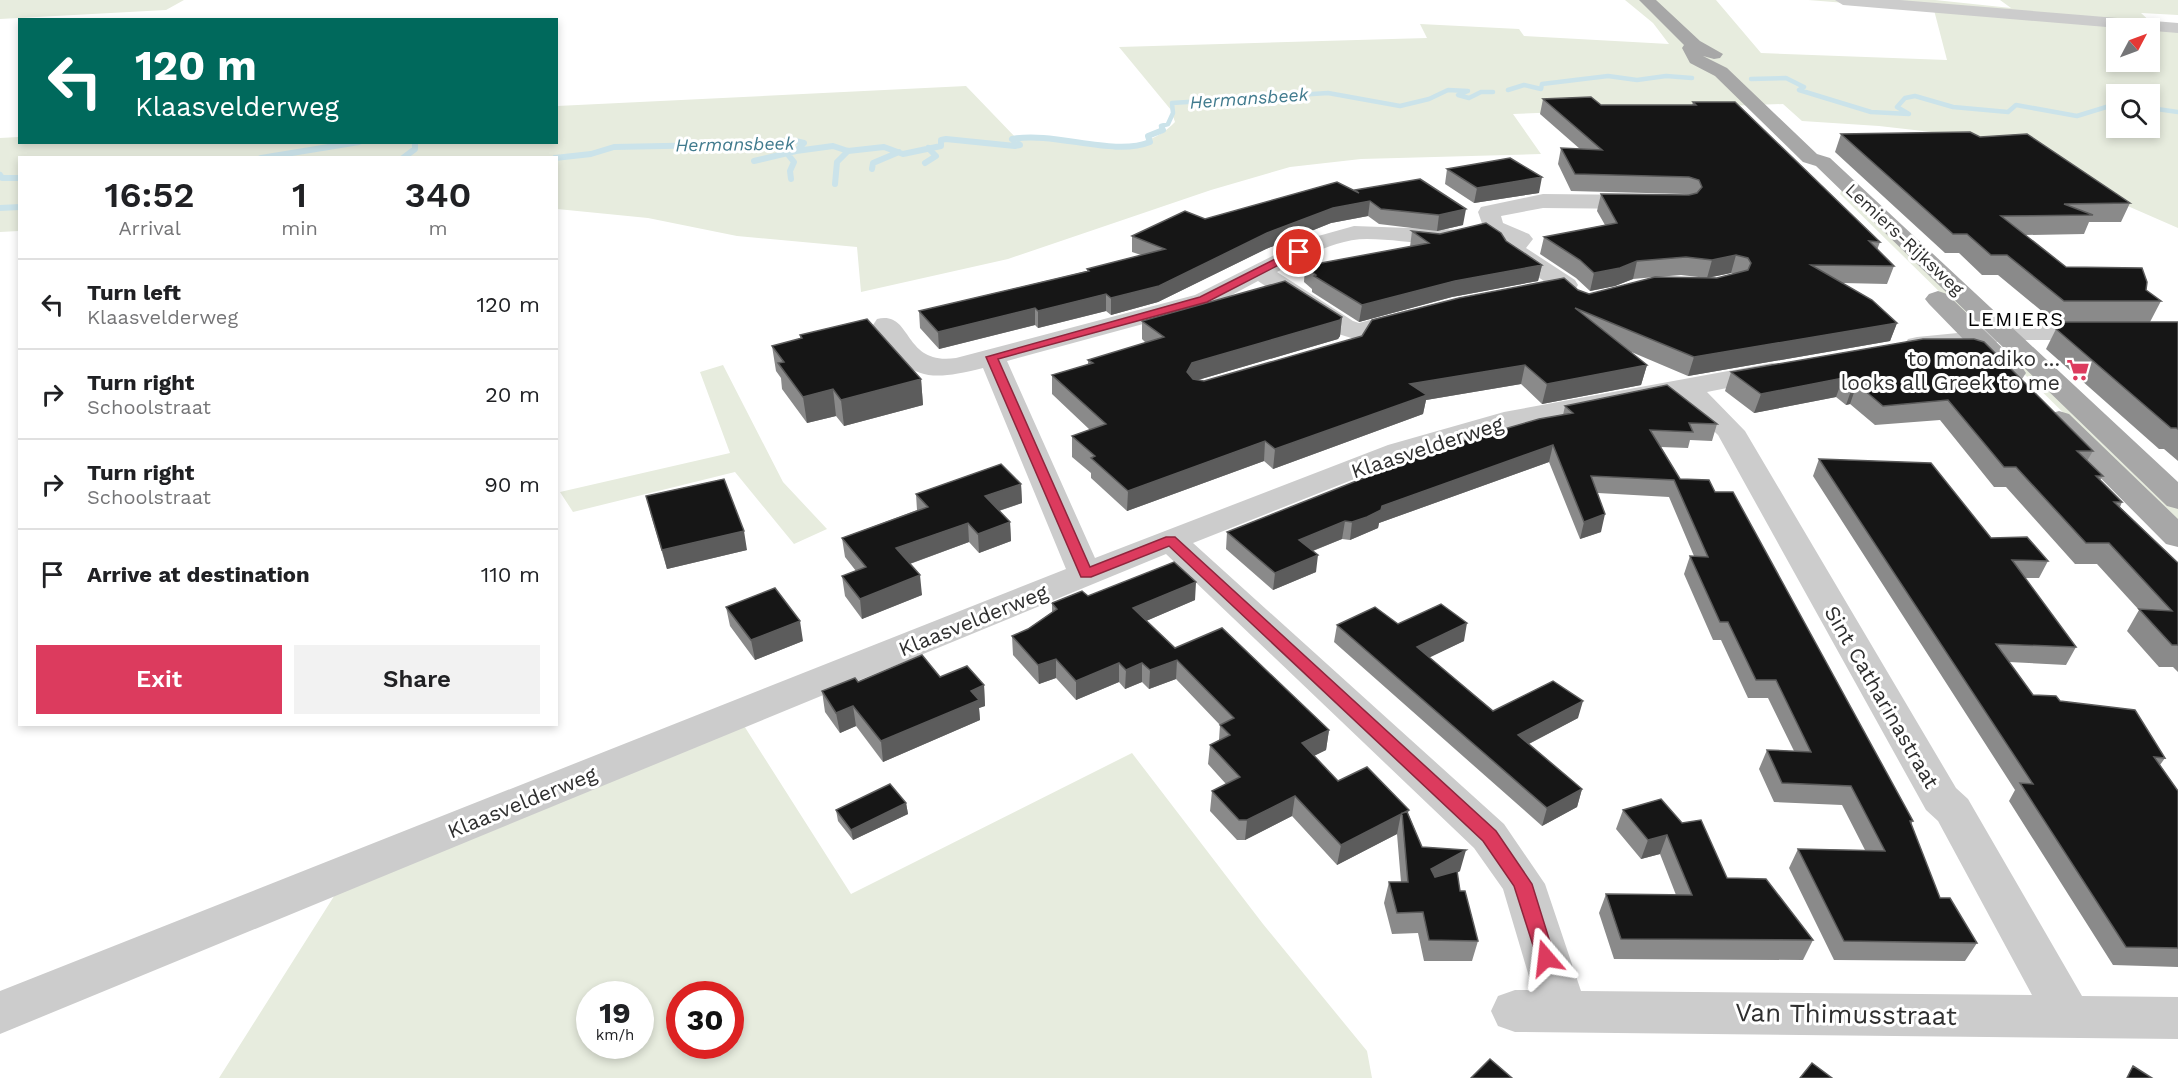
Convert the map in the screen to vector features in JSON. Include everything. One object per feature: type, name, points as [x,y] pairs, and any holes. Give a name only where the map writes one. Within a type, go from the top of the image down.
[{"type":"main road","name":"Lemiers-Rijksweg","points":[[1647,0],[1694,45],[1719,57],[1724,69],[1721,72],[1810,158],[1823,162],[1835,173],[1992,335],[2178,537]]},
{"type":"main road","name":"Lemiers-Rijksweg","points":[[1992,335],[2178,499]]},
{"type":"street","points":[[1843,0],[2178,28]]},
{"type":"street","points":[[1493,227],[1489,212],[1543,201],[1660,202]]},
{"type":"street","points":[[886,325],[895,340],[923,368],[936,371],[1204,300],[1318,242],[1366,232],[1437,240],[1493,227],[1521,239],[1512,249],[1566,285],[1584,302]]},
{"type":"street","points":[[1259,270],[1344,327],[1358,332],[1433,312]]},
{"type":"street","points":[[1508,296],[1566,285]]},
{"type":"street","points":[[1337,351],[1349,348],[1358,332]]},
{"type":"street","points":[[1894,349],[1992,335],[2178,332]]},
{"type":"street","points":[[992,357],[1086,574]]},
{"type":"street","name":"Klaasvelderweg","points":[[0,1013],[1170,540],[1399,451],[1466,430],[1794,367]]},
{"type":"street","name":"Sint Catharinastraat","points":[[1682,387],[1699,399],[1730,431],[1935,789],[1953,810],[1979,854],[2069,1017]]},
{"type":"street","points":[[1170,540],[1489,836],[1523,884],[1563,1010]]},
{"type":"street","name":"Van Thimusstraat","points":[[1515,1011],[2178,1018]]},
{"type":"shaded area","points":[[0,0],[184,0],[166,10],[0,19]]},
{"type":"shaded area","points":[[1625,0],[1716,0],[1761,53],[1947,60],[1934,10],[1808,0],[1935,0],[2011,8],[2000,0],[2178,0],[2178,15],[2141,13],[2146,18],[2106,18],[2106,72],[2160,72],[2160,27],[2178,32],[2178,228],[1967,136],[1879,126],[1802,121],[1783,104],[1513,114],[1541,154],[1361,159],[1290,167],[1211,190],[1008,259],[861,292],[857,247],[737,236],[648,218],[558,209],[558,156],[18,156],[18,231],[0,232],[0,138],[18,137],[18,144],[558,144],[558,106],[966,86],[1017,139],[1040,138],[1090,146],[1117,147],[1154,137],[1175,122],[1171,110],[1119,47],[1427,38],[1420,24],[1519,29],[1524,36],[1669,44],[1653,23]]},
{"type":"shaded area","points":[[1841,191],[1848,192],[1978,321],[1972,320],[1955,307],[1840,194]]},
{"type":"shaded area","points":[[723,365],[783,482],[827,529],[794,544],[735,472],[573,512],[560,492],[730,453],[700,372]]},
{"type":"shaded area","points":[[2018,368],[2035,369],[2178,509],[2178,526]]},
{"type":"shaded area","points":[[741,721],[851,894],[1132,753],[1263,924],[1367,1051],[1372,1078],[219,1078],[343,882]]},
{"type":"building","points":[[1591,97],[1601,105],[1696,105],[1693,102],[1735,102],[1880,242],[1869,241],[1894,266],[1811,265],[1872,300],[1897,323],[1694,357],[1575,308],[1647,365],[1547,384],[1525,365],[1410,384],[1427,395],[1275,449],[1265,441],[1128,491],[1091,458],[1095,456],[1072,436],[1106,424],[1052,375],[1093,363],[1088,360],[1164,337],[1142,321],[1285,281],[1342,317],[1340,320],[1192,363],[1187,372],[1193,379],[1204,381],[1362,336],[1372,320],[1459,298],[1564,278],[1578,290],[1589,294],[1655,277],[1717,278],[1748,270],[1751,263],[1748,258],[1736,255],[1712,260],[1686,257],[1637,261],[1620,268],[1594,273],[1580,260],[1544,237],[1617,223],[1601,194],[1689,195],[1697,193],[1702,187],[1699,180],[1689,177],[1575,174],[1561,148],[1602,150],[1543,99]]},
{"type":"building","points":[[1970,132],[1980,137],[2027,134],[2130,203],[2064,204],[2093,215],[2001,216],[2066,267],[2142,268],[2147,282],[2146,290],[2161,301],[2064,301],[2007,255],[1991,255],[1967,234],[1953,234],[1841,134]]},
{"type":"building","points":[[1510,158],[1542,177],[1477,188],[1447,169]]},
{"type":"building","points":[[1420,179],[1466,209],[1439,215],[1381,209],[1370,201],[1333,208],[1267,233],[1159,286],[1111,298],[1106,294],[1038,311],[1035,308],[938,332],[919,311],[1089,271],[1087,269],[1165,249],[1132,236],[1185,211],[1205,219],[1337,182],[1359,193],[1355,190]]},
{"type":"building","points":[[1486,223],[1501,233],[1506,241],[1542,265],[1455,281],[1362,305],[1314,276],[1316,275],[1305,266],[1429,243],[1412,231],[1440,234]]},
{"type":"building","points":[[867,319],[921,379],[841,400],[833,389],[803,397],[778,363],[784,362],[772,346],[802,338],[800,335]]},
{"type":"building","points":[[2061,322],[2178,322],[2178,429],[2171,428],[2056,329]]},
{"type":"building","points":[[1923,339],[1974,339],[1984,342],[2093,451],[2077,451],[2103,476],[2096,476],[2122,502],[2114,502],[2178,563],[2178,645],[2172,645],[2139,609],[2172,611],[2109,543],[2086,543],[2016,467],[2004,467],[1948,400],[1883,406],[1857,384],[1853,385],[1843,378],[1761,394],[1731,372]]},
{"type":"building","points":[[1667,385],[1717,424],[1689,423],[1693,432],[1650,430],[1680,479],[1709,480],[1715,492],[1733,492],[1913,821],[1910,821],[1940,898],[1950,898],[1977,943],[1844,941],[1798,849],[1885,851],[1851,786],[1782,783],[1767,750],[1811,752],[1776,680],[1756,680],[1728,622],[1720,622],[1690,556],[1708,557],[1674,480],[1591,476],[1605,514],[1584,522],[1553,445],[1382,506],[1381,510],[1367,517],[1352,522],[1345,521],[1299,540],[1318,555],[1275,573],[1227,532],[1445,446],[1539,419],[1573,413],[1565,406]]},
{"type":"building","points":[[1819,459],[1931,463],[1991,538],[2027,537],[2048,561],[2012,560],[2076,647],[1996,644],[2033,695],[2056,696],[2060,701],[2135,710],[2165,758],[2154,757],[2178,791],[2178,948],[2126,947],[2020,783],[2033,784]]},
{"type":"building","points":[[1001,464],[1021,484],[985,496],[1010,522],[978,534],[968,523],[896,548],[920,575],[860,599],[842,576],[866,567],[842,538],[928,507],[916,494]]},
{"type":"building","points":[[724,479],[744,531],[662,550],[646,496]]},
{"type":"building","points":[[1174,562],[1196,582],[1133,608],[1175,648],[1222,628],[1329,730],[1302,743],[1338,781],[1367,767],[1409,810],[1341,845],[1295,796],[1247,820],[1239,820],[1212,791],[1240,777],[1210,745],[1230,735],[1220,725],[1234,718],[1177,660],[1150,670],[1142,663],[1126,670],[1119,663],[1076,681],[1056,659],[1038,665],[1012,636],[1028,629],[1057,609],[1052,603],[1082,591],[1088,596]]},
{"type":"building","points":[[775,588],[800,621],[751,640],[726,607]]},
{"type":"building","points":[[1441,604],[1467,623],[1417,647],[1493,711],[1553,681],[1583,701],[1518,735],[1582,789],[1547,808],[1337,625],[1375,607],[1398,624]]},
{"type":"building","points":[[922,655],[940,677],[967,666],[984,685],[971,691],[979,700],[881,741],[853,706],[836,713],[822,691],[855,678],[858,682]]},
{"type":"building","points":[[890,784],[906,803],[851,830],[836,810]]},
{"type":"building","points":[[1661,799],[1682,823],[1701,820],[1727,878],[1766,879],[1813,940],[1621,939],[1606,894],[1692,895],[1667,835],[1648,840],[1623,810]]},
{"type":"building","points":[[1407,812],[1422,847],[1466,850],[1431,869],[1435,877],[1457,871],[1460,891],[1465,891],[1478,941],[1429,940],[1423,912],[1397,913],[1389,882],[1408,882],[1402,813]]},
{"type":"building","points":[[1490,1059],[1512,1078],[1471,1078]]},
{"type":"building","points":[[1812,1063],[1832,1078],[1800,1078]]},
{"type":"building","points":[[2133,1066],[2152,1078],[2127,1078]]},
{"type":"waterway","name":"Hermansbeek","points":[[1508,90],[1524,85],[1541,89],[1542,84],[1608,76],[1637,80],[1666,76],[1692,78]]},
{"type":"waterway","name":"Hermansbeek","points":[[1751,79],[1786,78],[1804,87],[1799,90],[1871,112],[1909,114],[1897,107],[1905,98],[1915,96],[1953,107],[2008,112],[2016,105],[2077,116],[2106,107]]},
{"type":"waterway","name":"Hermansbeek","points":[[929,149],[941,146],[941,140],[946,139],[1015,146],[1020,145],[1012,139],[1029,137],[1101,146],[1135,146],[1150,142],[1148,136],[1163,130],[1161,126],[1168,124],[1173,113],[1172,103],[1328,93],[1400,106],[1429,99],[1448,90],[1468,91],[1458,95],[1469,98],[1481,92],[1493,92]]},
{"type":"waterway","name":"Hermansbeek","points":[[2160,109],[2178,112]]},
{"type":"waterway","name":"Hermansbeek","points":[[558,158],[591,154],[614,147],[765,144],[791,140],[804,143],[796,151]]},
{"type":"waterway","name":"Hermansbeek","points":[[273,156],[347,144]]},
{"type":"waterway","name":"Hermansbeek","points":[[406,156],[415,149],[415,144]]},
{"type":"waterway","name":"Hermansbeek","points":[[796,151],[833,146],[848,151]]},
{"type":"waterway","name":"Hermansbeek","points":[[848,151],[884,147],[898,152]]},
{"type":"waterway","name":"Hermansbeek","points":[[898,152],[903,154],[929,149]]},
{"type":"waterway","points":[[925,163],[936,156],[929,149]]},
{"type":"waterway","points":[[787,153],[796,151]]},
{"type":"waterway","points":[[835,184],[837,162],[848,151]]},
{"type":"waterway","points":[[872,169],[873,163],[898,152]]},
{"type":"waterway","points":[[754,161],[787,153]]},
{"type":"waterway","points":[[787,153],[794,162],[790,171],[791,179]]},
{"type":"waterway","name":"Hermansbeek","points":[[0,175],[2,178],[18,178]]},
{"type":"waterway","points":[[0,208],[18,207]]},
{"type":"place","name":"to monadiko ... looks all Greek to me","points":[[2078,370]]},
{"type":"district","name":"LEMIERS","points":[[2016,319]]},
{"type":"route","points":[[1299,252],[1259,270],[1204,300],[992,357],[1086,574],[1170,540],[1489,836],[1503,852],[1523,884],[1546,958]]}]
